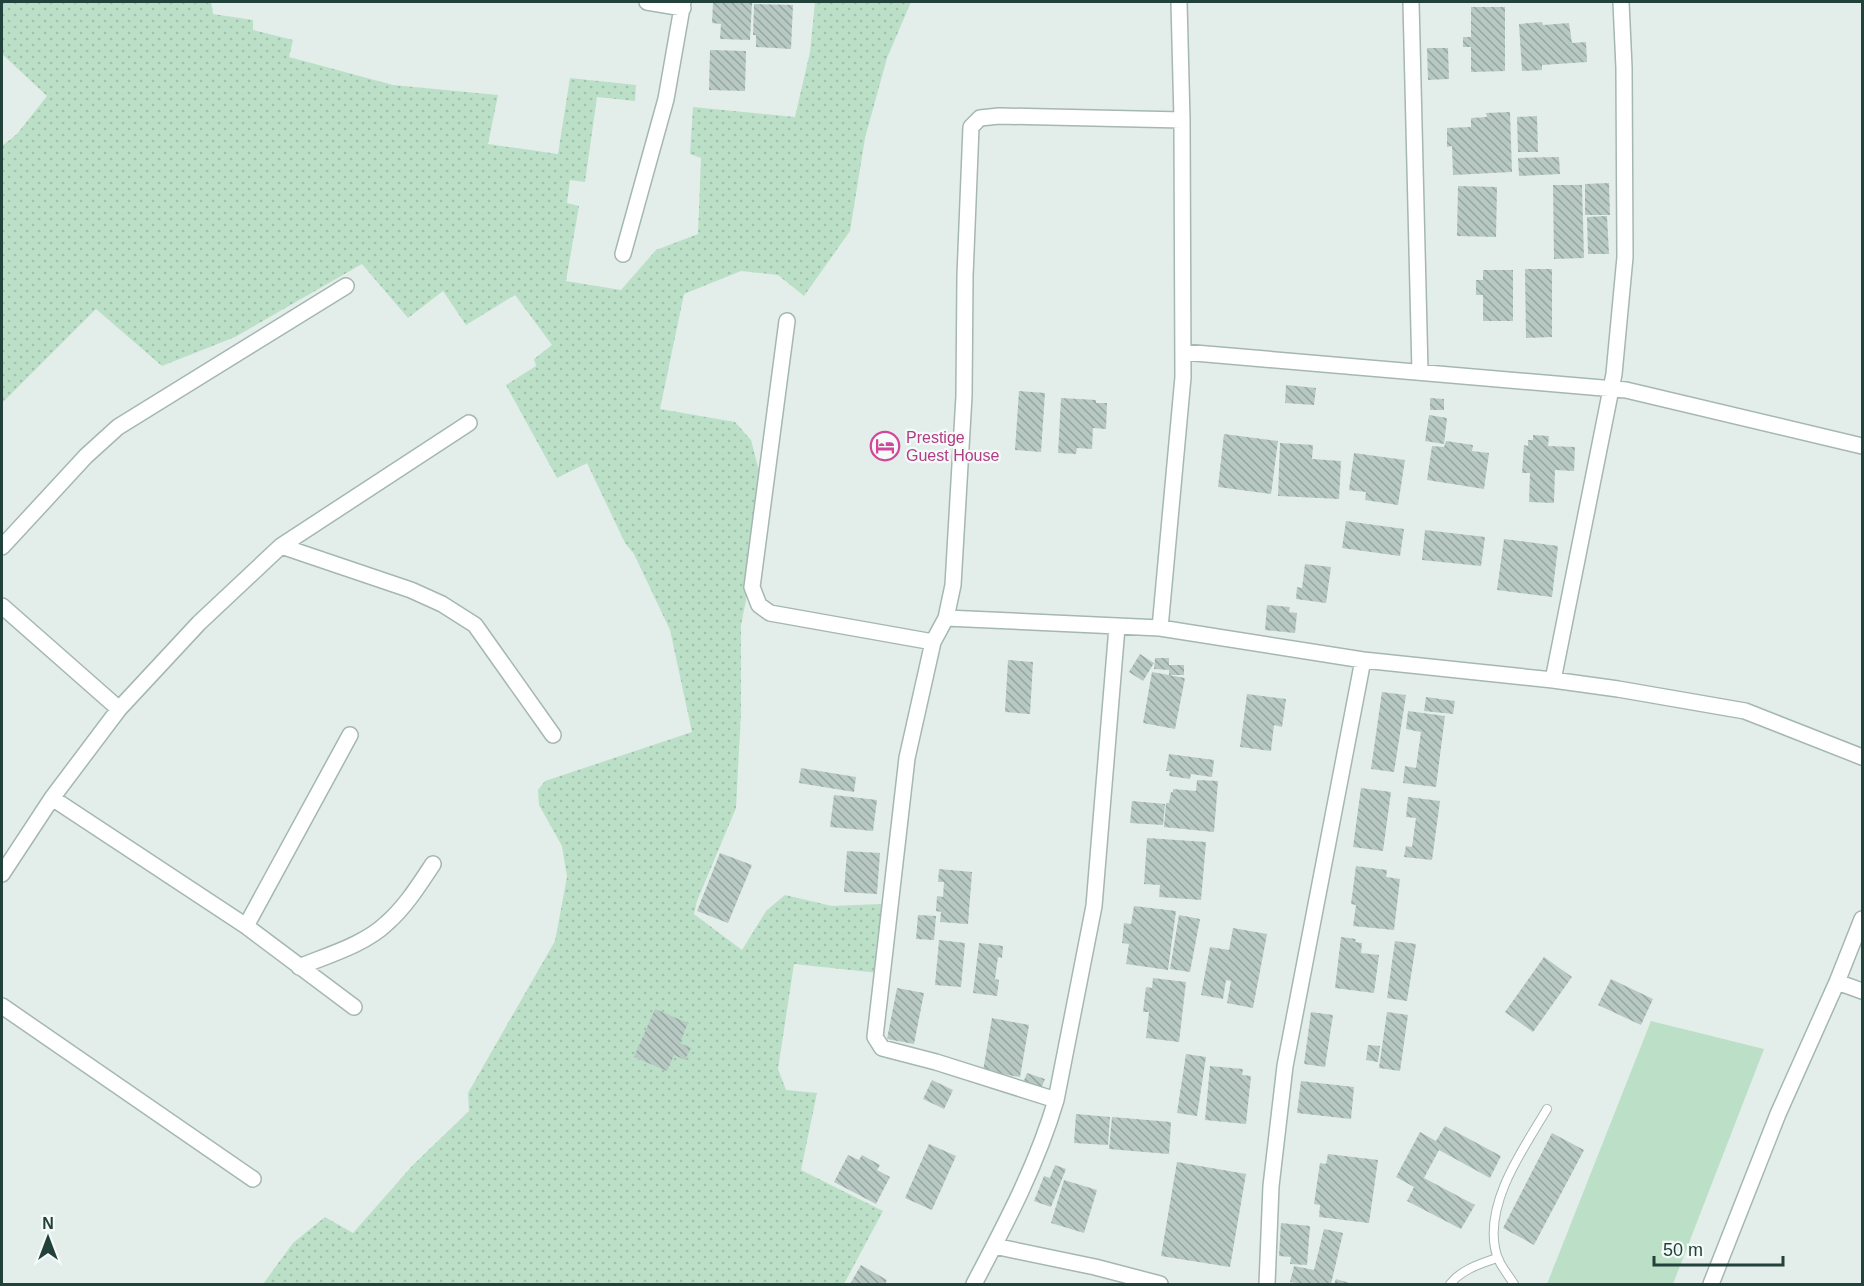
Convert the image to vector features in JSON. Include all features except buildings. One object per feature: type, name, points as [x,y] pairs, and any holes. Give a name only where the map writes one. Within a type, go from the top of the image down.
[{"type":"street","points":[[623,254],[666,99],[683,5],[647,2]]},
{"type":"street","points":[[1160,628],[1183,377],[1179,2]]},
{"type":"street","points":[[1411,2],[1420,372]]},
{"type":"street","points":[[1553,680],[1614,374],[1625,257],[1624,68],[1621,2]]},
{"type":"street","points":[[1056,1100],[936,1062],[882,1048],[875,1037],[908,758],[933,642],[946,618],[953,585],[964,396],[965,276],[971,127],[980,118],[999,116],[1182,120]]},
{"type":"street","points":[[2,547],[86,456],[118,427],[346,286]]},
{"type":"street","points":[[787,321],[752,587],[759,605],[770,613],[933,642]]},
{"type":"street","points":[[1183,352],[1611,388],[1637,392],[1863,446]]},
{"type":"street","points":[[2,874],[52,798],[119,710],[199,623],[281,546],[469,423]]},
{"type":"street","points":[[281,546],[411,590],[442,604],[475,624],[553,735]]},
{"type":"street","points":[[2,606],[119,710]]},
{"type":"street","points":[[946,618],[1160,628],[1363,660],[1553,680],[1745,711],[1863,757]]},
{"type":"street","points":[[974,1284],[1026,1180],[1056,1100],[1095,897],[1118,627]]},
{"type":"street","points":[[1267,1284],[1271,1185],[1285,1066],[1363,660]]},
{"type":"street","points":[[246,926],[350,735]]},
{"type":"street","points":[[52,798],[246,926],[354,1007]]},
{"type":"street","points":[[299,967],[353,945],[386,924],[414,893],[433,864]]},
{"type":"street","points":[[1715,1283],[1778,1114],[1863,919]]},
{"type":"street","points":[[1837,982],[1863,991]]},
{"type":"street","points":[[2,1006],[252,1179]]},
{"type":"street","points":[[994,1246],[1095,1267],[1160,1284]]},
{"type":"lane","points":[[1514,1284],[1497,1258],[1494,1248],[1494,1223],[1507,1176],[1547,1108]]},
{"type":"lane","points":[[1450,1284],[1469,1269],[1497,1258]]},
{"type":"green space","points":[[2,2],[211,2],[213,14],[253,20],[253,30],[293,40],[289,57],[393,85],[498,95],[488,144],[558,154],[570,78],[636,85],[635,101],[597,97],[585,182],[570,180],[567,203],[579,206],[566,281],[621,290],[656,250],[698,234],[701,158],[690,154],[693,107],[795,117],[810,52],[815,2],[911,2],[887,58],[865,138],[850,231],[804,296],[778,275],[741,271],[684,294],[660,409],[735,422],[751,440],[759,471],[746,600],[741,625],[741,713],[736,808],[697,901],[694,914],[742,950],[766,911],[785,895],[832,906],[881,904],[879,973],[794,964],[778,1069],[786,1090],[817,1093],[801,1170],[883,1211],[844,1284],[263,1284],[293,1243],[325,1217],[353,1233],[412,1166],[469,1111],[468,1093],[555,941],[567,877],[562,846],[539,805],[538,790],[545,781],[692,732],[670,630],[587,463],[557,478],[506,385],[536,366],[534,359],[552,345],[515,295],[466,325],[443,291],[408,318],[362,264],[235,337],[162,366],[96,309],[2,403],[2,146],[17,134],[47,96],[2,54]]},
{"type":"green space","points":[[1651,1021],[1764,1049],[1673,1284],[1547,1284]]},
{"type":"place","name":"Prestige Guest House","points":[[885,446]]}]
